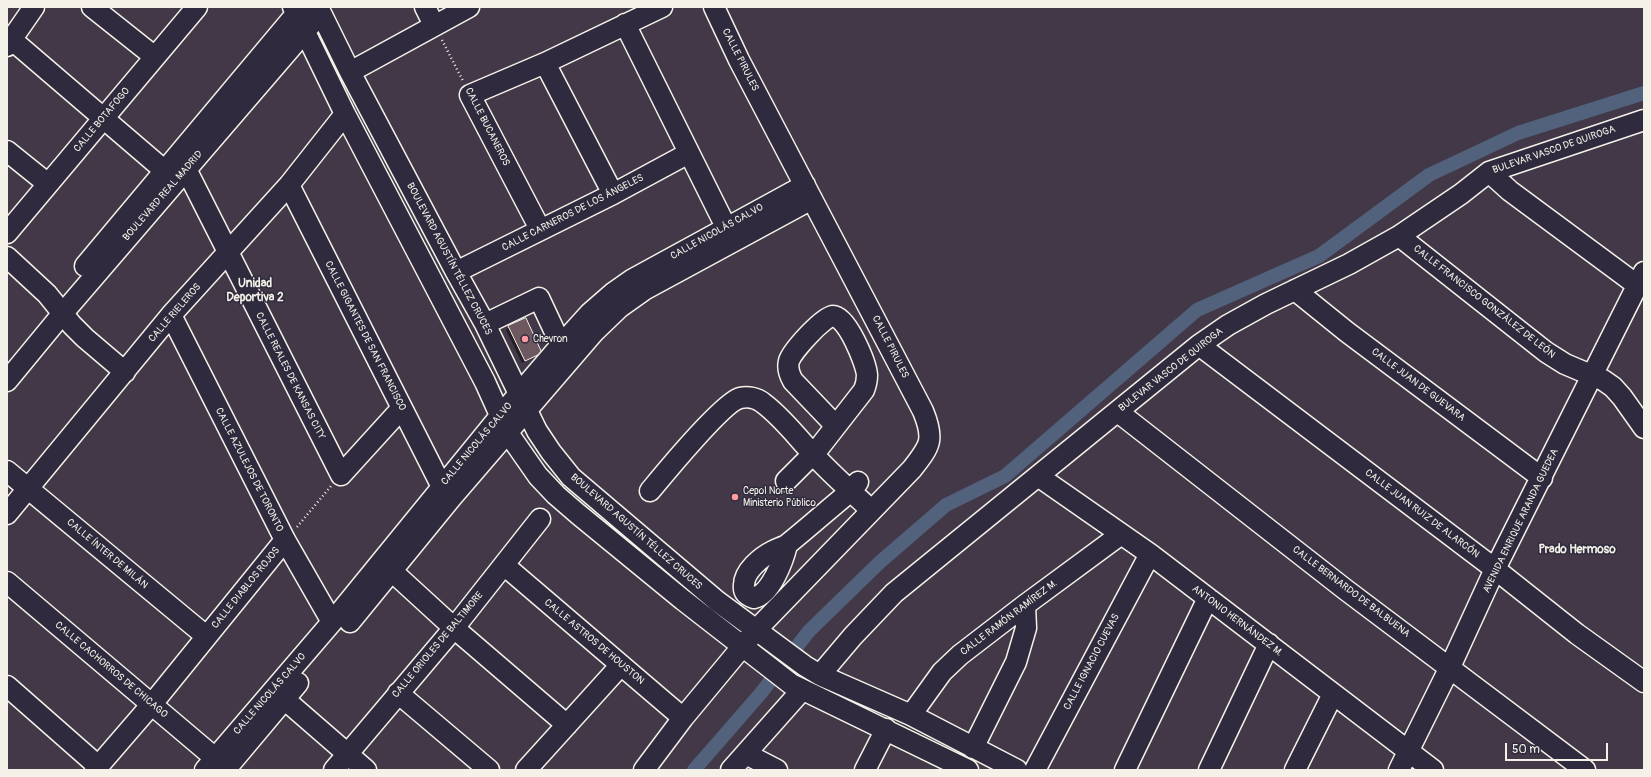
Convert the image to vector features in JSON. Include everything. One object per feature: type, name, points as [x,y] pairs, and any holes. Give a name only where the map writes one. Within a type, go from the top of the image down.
[{"type":"street","points":[[34,7],[9,42],[103,118],[165,171]]},
{"type":"street","points":[[92,7],[155,57]]},
{"type":"street","name":"CALLE BOTAFOGO","points":[[7,233],[197,7]]},
{"type":"street","points":[[425,7],[434,25]]},
{"type":"street","points":[[350,72],[469,7]]},
{"type":"street","points":[[470,94],[545,63],[662,7]]},
{"type":"street","name":"CALLE PIRULES","points":[[644,770],[683,718],[756,630],[912,469],[925,453],[929,443],[930,434],[928,423],[846,262],[739,60],[714,7]]},
{"type":"street","name":"BOULEVARD AGUSTÍN TÉLLEZ CRUCES","points":[[306,9],[305,31],[345,114],[485,382],[504,424],[538,476],[556,495],[683,600],[796,687],[886,729],[968,770]]},
{"type":"street","name":"BOULEVARD AGUSTÍN TÉLLEZ CRUCES","points":[[306,9],[350,72],[485,324],[522,403],[537,431],[551,452],[571,477],[717,601],[812,671],[912,715],[1017,770]]},
{"type":"street","name":"BOULEVARD REAL MADRID","points":[[7,381],[123,220],[306,9]]},
{"type":"street","points":[[625,24],[726,227]]},
{"type":"street","name":"BOULEVARD REAL MADRID","points":[[7,360],[59,308],[186,169],[305,31]]},
{"type":"street","points":[[545,63],[613,194]]},
{"type":"street","name":"CALLE BUCANEROS","points":[[470,94],[540,230]]},
{"type":"street","name":"CALLE RIELEROS","points":[[7,514],[171,315],[289,185],[345,114]]},
{"type":"street","name":"BULEVAR VASCO DE QUIROGA","points":[[812,671],[853,636],[894,593],[1199,345],[1228,325],[1295,290],[1350,264],[1399,236],[1461,194],[1489,172],[1644,120]]},
{"type":"street","points":[[7,151],[48,184]]},
{"type":"street","name":"CALLE CARNEROS DE LOS ÁNGELES","points":[[456,272],[613,194],[689,153]]},
{"type":"street","name":"CALLE REALES DE KANSAS CITY","points":[[186,169],[341,475]]},
{"type":"street","points":[[1489,172],[1510,191],[1640,279]]},
{"type":"street","name":"CALLE GIGANTES DE SAN FRANCISCO","points":[[289,185],[442,487]]},
{"type":"street","name":"CALLE NICOLÁS CALVO","points":[[522,403],[561,345],[590,313],[613,293],[633,279],[726,227],[808,192]]},
{"type":"street","name":"CALLE NICOLÁS CALVO","points":[[215,766],[279,694],[387,567],[442,487],[504,424],[522,403],[594,332],[620,307],[650,287],[808,192]]},
{"type":"street","name":"CALLE FRANCISCO GONZÁLEZ DE LEÓN","points":[[1399,236],[1546,352],[1565,364],[1602,380],[1613,387],[1644,428]]},
{"type":"street","points":[[7,257],[59,308],[72,325],[94,347],[125,372]]},
{"type":"street","name":"AVENIDA ENRIQUE ARANDA GUEDEA","points":[[1399,770],[1496,569],[1640,279]]},
{"type":"street","name":"CALLE JUAN DE GUEVARA","points":[[1295,290],[1347,332],[1542,478]]},
{"type":"street","points":[[485,324],[539,298],[561,345]]},
{"type":"street","name":"CALLE AZULEJOS DE TORONTO","points":[[171,315],[285,540],[332,622]]},
{"type":"street","points":[[786,481],[816,452],[864,390],[867,376],[865,364],[845,323],[839,318],[833,316],[825,318],[793,353],[789,362],[788,372],[793,381],[836,426]]},
{"type":"street","name":"CALLE JUAN RUIZ DE ALARCÓN","points":[[1199,345],[1496,569],[1577,634],[1644,682]]},
{"type":"street","points":[[650,491],[708,425],[730,404],[740,398],[752,398],[762,402],[777,415],[799,439],[816,452],[875,506]]},
{"type":"street","points":[[341,475],[402,409]]},
{"type":"street","name":"CALLE BERNARDO DE BALBUENA","points":[[1118,412],[1346,590],[1585,770]]},
{"type":"street","name":"CALLE NICOLÁS CALVO","points":[[279,694],[332,622],[387,567],[452,497],[504,424]]},
{"type":"street","name":"CALLE ÍNTER DE MILÁN","points":[[7,471],[206,636]]},
{"type":"street","name":"ANTONIO HERNÁNDEZ M.","points":[[1038,476],[1120,535],[1150,554],[1433,770]]},
{"type":"street","points":[[787,545],[854,486]]},
{"type":"street","name":"CALLE ORIOLES DE BALTIMORE","points":[[334,770],[454,628],[540,519]]},
{"type":"street","name":"CALLE RAMÓN RAMÍREZ M.","points":[[912,715],[942,672],[960,655],[1120,535]]},
{"type":"street","name":"CALLE DIABLOS ROJOS","points":[[97,768],[152,704],[285,540]]},
{"type":"street","name":"CALLE IGNACIO CUEVAS","points":[[1035,770],[1150,554]]},
{"type":"street","name":"CALLE ASTROS DE HOUSTON","points":[[504,566],[683,718]]},
{"type":"street","points":[[387,567],[454,628],[567,725]]},
{"type":"street","name":"CALLE CACHORROS DE CHICAGO","points":[[7,582],[152,704],[215,766]]},
{"type":"street","points":[[1125,770],[1208,598]]},
{"type":"street","points":[[973,748],[1016,662],[1026,628],[1025,605]]},
{"type":"street","points":[[1209,770],[1269,644]]},
{"type":"street","points":[[526,770],[621,665]]},
{"type":"street","points":[[7,686],[97,768]]},
{"type":"street","points":[[731,770],[775,719],[796,687]]},
{"type":"street","points":[[398,693],[489,770]]},
{"type":"street","points":[[279,694],[366,770]]},
{"type":"street","points":[[1295,770],[1333,694]]},
{"type":"street","points":[[865,770],[886,729]]},
{"type":"street","points":[[746,754],[777,770]]},
{"type":"path","name":"CALLE BUCANEROS","points":[[434,25],[470,94]]},
{"type":"path","name":"CALLE DIABLOS ROJOS","points":[[285,540],[341,475]]},
{"type":"building","name":"Chevron","points":[[526,318],[542,353],[525,361],[508,326]]},
{"type":"waterway","points":[[694,770],[761,693],[809,631],[880,562],[946,505],[1005,476],[1197,310],[1319,256],[1429,175],[1518,133],[1644,93]]},
{"type":"place","name":"Chevron","points":[[525,339]]},
{"type":"place","name":"Cepol Norte Ministerio Público","points":[[735,497]]},
{"type":"district","name":"Unidad Deportiva 2","points":[[255,291]]},
{"type":"district","name":"Prado Hermoso","points":[[1577,550]]}]
